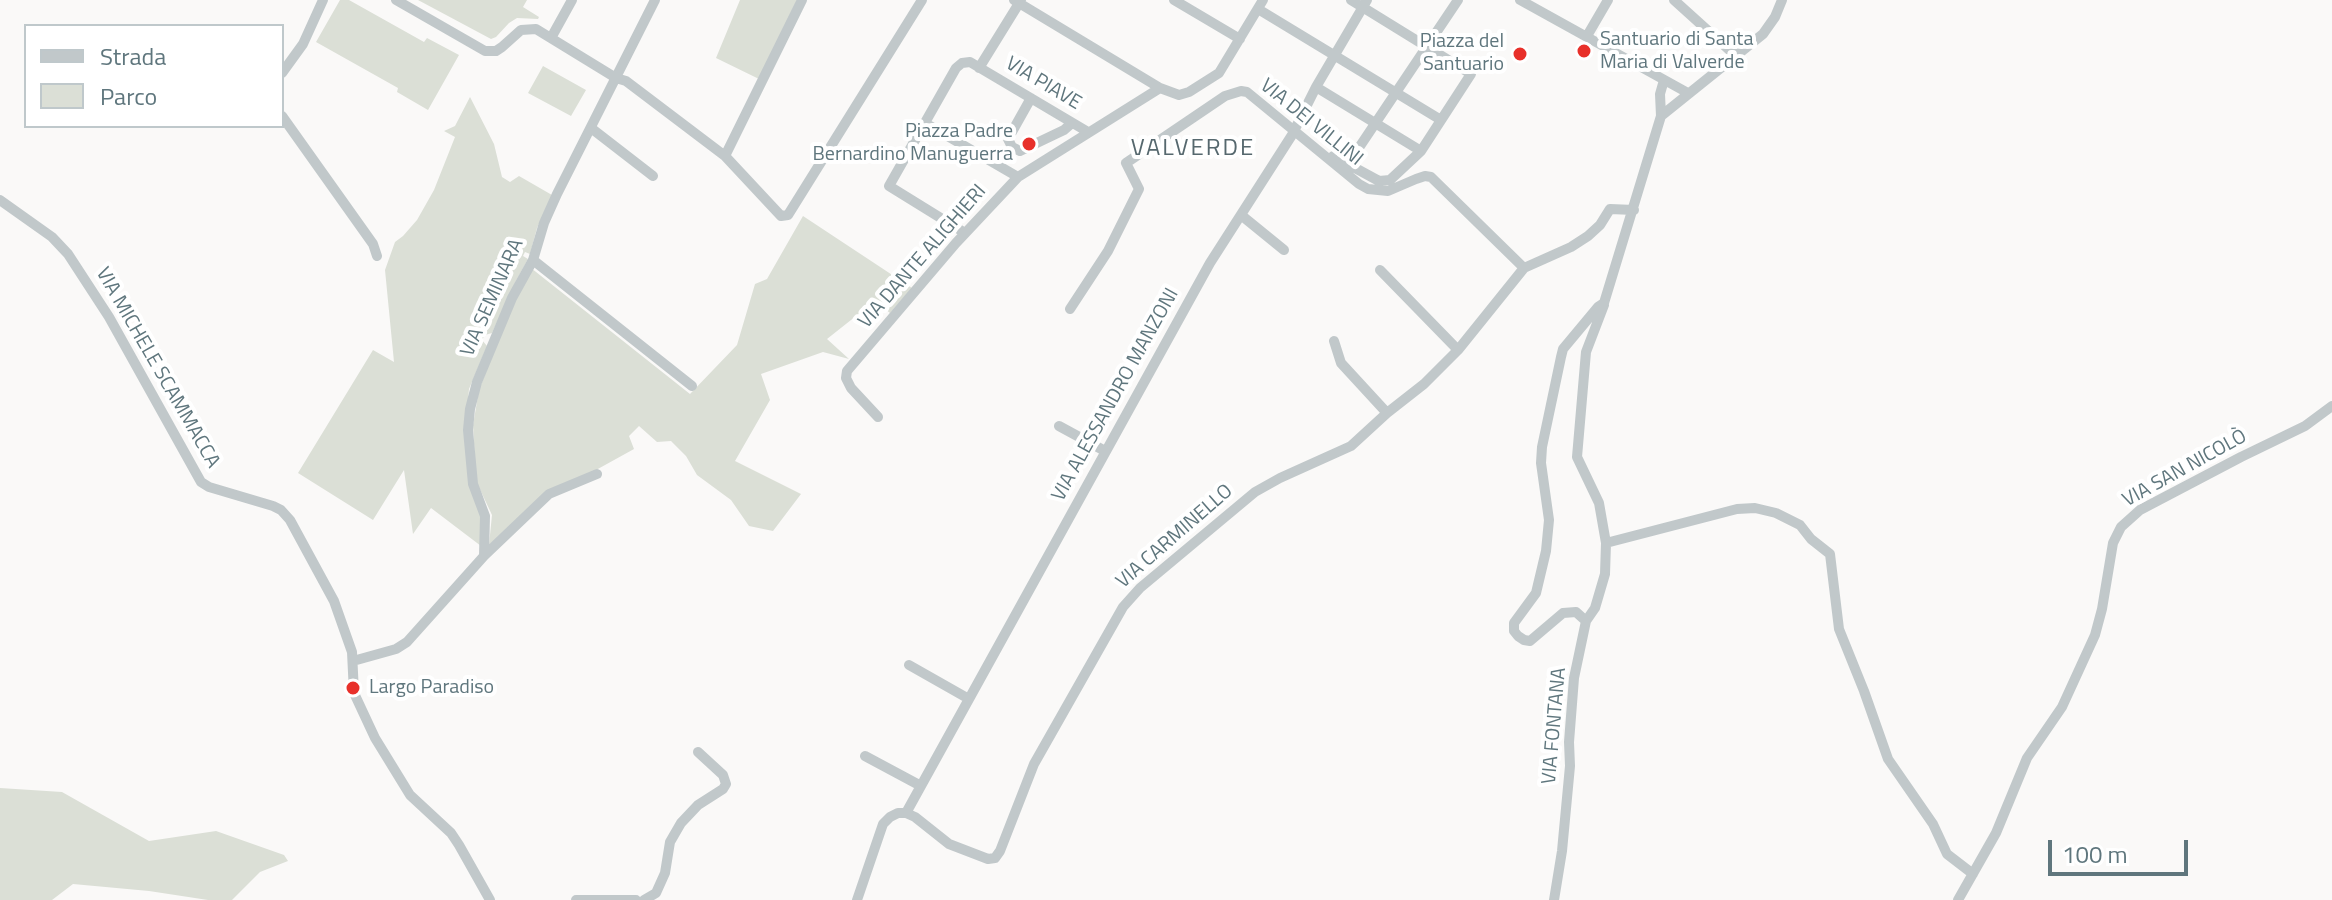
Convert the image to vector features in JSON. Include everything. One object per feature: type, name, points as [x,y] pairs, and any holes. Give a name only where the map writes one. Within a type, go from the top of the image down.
[{"type":"street","points":[[284,70],[303,44],[323,0]]},
{"type":"street","points":[[396,0],[485,51],[496,51],[521,30],[536,29],[616,78],[626,81],[725,156],[781,216],[788,215],[922,0]]},
{"type":"street","points":[[551,38],[572,0]]},
{"type":"street","name":"VIA SEMINARA","points":[[484,556],[485,516],[473,484],[468,430],[477,382],[517,287],[533,260],[548,213],[655,0]]},
{"type":"street","points":[[725,156],[802,0]]},
{"type":"street","points":[[1174,0],[1240,39]]},
{"type":"street","points":[[1319,151],[1379,181],[1390,180],[1421,151],[1471,74],[1365,4],[1351,0]]},
{"type":"street","points":[[1348,164],[1458,0]]},
{"type":"street","points":[[1520,0],[1688,93]]},
{"type":"street","points":[[1587,36],[1608,0]]},
{"type":"street","points":[[1674,0],[1736,56]]},
{"type":"street","points":[[1661,116],[1763,34],[1782,0]]},
{"type":"street","points":[[965,233],[889,186],[956,68],[970,62],[979,68],[1018,1],[1160,88],[1179,95],[1219,73],[1261,5],[1335,56],[1441,120]]},
{"type":"street","name":"VIA ALESSANDRO MANZONI","points":[[906,813],[1210,263],[1295,129],[1365,4]]},
{"type":"street","name":"VIA PIAVE","points":[[979,68],[1088,132]]},
{"type":"street","points":[[1586,621],[1576,612],[1563,613],[1530,641],[1514,631],[1517,617],[1536,593],[1546,551],[1549,520],[1541,463],[1542,447],[1563,349],[1604,303],[1661,116],[1660,94],[1664,80]]},
{"type":"street","points":[[1316,87],[1421,151]]},
{"type":"street","name":"VIA DANTE ALIGHIERI","points":[[878,417],[851,388],[846,378],[847,371],[965,233],[1018,177],[1160,88]]},
{"type":"street","name":"VIA DEI VILLINI","points":[[1070,309],[1108,251],[1139,189],[1126,163],[1234,92],[1247,92],[1359,184],[1380,192],[1425,176],[1431,177],[1524,268]]},
{"type":"street","points":[[1031,98],[1008,139],[1012,147],[1020,151],[1072,123]]},
{"type":"street","points":[[284,119],[373,244],[377,256]]},
{"type":"street","points":[[925,123],[1018,177]]},
{"type":"street","points":[[591,128],[653,176]]},
{"type":"street","name":"VIA MICHELE SCAMMACCA","points":[[0,200],[52,237],[68,254],[109,317],[201,482],[273,506],[290,520],[334,601],[348,635],[354,693],[375,738],[410,795],[451,833],[490,900]]},
{"type":"street","name":"VIA CARMINELLO","points":[[906,813],[949,844],[988,859],[995,858],[1034,764],[1123,607],[1140,588],[1255,492],[1351,446],[1424,384],[1458,350],[1524,268],[1588,236],[1610,209],[1634,210]]},
{"type":"street","points":[[1241,215],[1284,250]]},
{"type":"street","points":[[533,260],[692,386]]},
{"type":"street","points":[[1380,270],[1458,350]]},
{"type":"street","name":"VIA FONTANA","points":[[1554,900],[1570,766],[1574,678],[1586,621],[1595,608],[1605,574],[1606,543],[1599,503],[1577,457],[1586,352],[1604,303]]},
{"type":"street","points":[[1334,341],[1341,363],[1387,413]]},
{"type":"street","name":"VIA SAN NICOLÒ","points":[[1958,900],[1996,833],[2023,765],[2062,707],[2095,635],[2113,543],[2121,527],[2140,510],[2305,426],[2332,406]]},
{"type":"street","points":[[1059,426],[1105,451]]},
{"type":"street","points":[[353,661],[396,649],[407,642],[484,556],[549,494],[597,474]]},
{"type":"street","points":[[1606,543],[1737,509],[1755,508],[1776,513],[1800,525],[1811,539],[1830,554],[1839,629],[1888,759],[1933,824],[1947,854],[1973,874]]},
{"type":"street","points":[[909,665],[969,699]]},
{"type":"street","points":[[644,900],[656,893],[665,873],[670,842],[681,823],[698,805],[726,784],[723,775],[698,752]]},
{"type":"street","points":[[865,756],[921,786]]},
{"type":"street","points":[[857,900],[883,824],[898,813],[906,813]]},
{"type":"street","points":[[576,900],[636,900]]},
{"type":"green space","points":[[340,0],[349,0],[424,42],[427,38],[459,55],[428,110],[397,92],[398,88],[316,42]]},
{"type":"green space","points":[[418,0],[527,0],[523,7],[539,17],[517,18],[491,39]]},
{"type":"green space","points":[[740,0],[797,0],[759,79],[716,58]]},
{"type":"green space","points":[[543,66],[586,90],[571,116],[528,93]]},
{"type":"green space","points":[[470,97],[494,144],[502,177],[510,182],[519,176],[552,195],[537,228],[530,254],[525,252],[523,256],[528,259],[492,333],[482,340],[487,346],[469,389],[465,431],[482,517],[481,546],[431,508],[413,534],[404,470],[373,520],[298,473],[373,350],[394,362],[385,270],[395,242],[417,220],[434,190],[455,137],[444,131],[455,126]]},
{"type":"green space","points":[[803,216],[912,288],[890,313],[875,301],[827,339],[849,359],[823,352],[761,374],[770,400],[735,461],[801,494],[773,531],[749,526],[731,500],[697,475],[686,456],[671,441],[657,442],[639,426],[629,436],[634,449],[551,490],[489,545],[492,515],[476,481],[473,425],[479,390],[507,316],[531,268],[690,394],[737,345],[755,284],[767,279]]},
{"type":"green space","points":[[0,788],[62,792],[149,841],[216,831],[284,855],[288,861],[260,872],[232,900],[208,900],[73,884],[52,900],[0,900]]},
{"type":"place","name":"Santuario di Santa Maria di Valverde","points":[[1584,51]]},
{"type":"place","name":"Piazza del Santuario","points":[[1520,54]]},
{"type":"place","name":"Piazza Padre Bernardino Manuguerra","points":[[1029,144]]},
{"type":"place","name":"Largo Paradiso","points":[[353,688]]},
{"type":"district","name":"VALVERDE","points":[[1193,149]]}]
